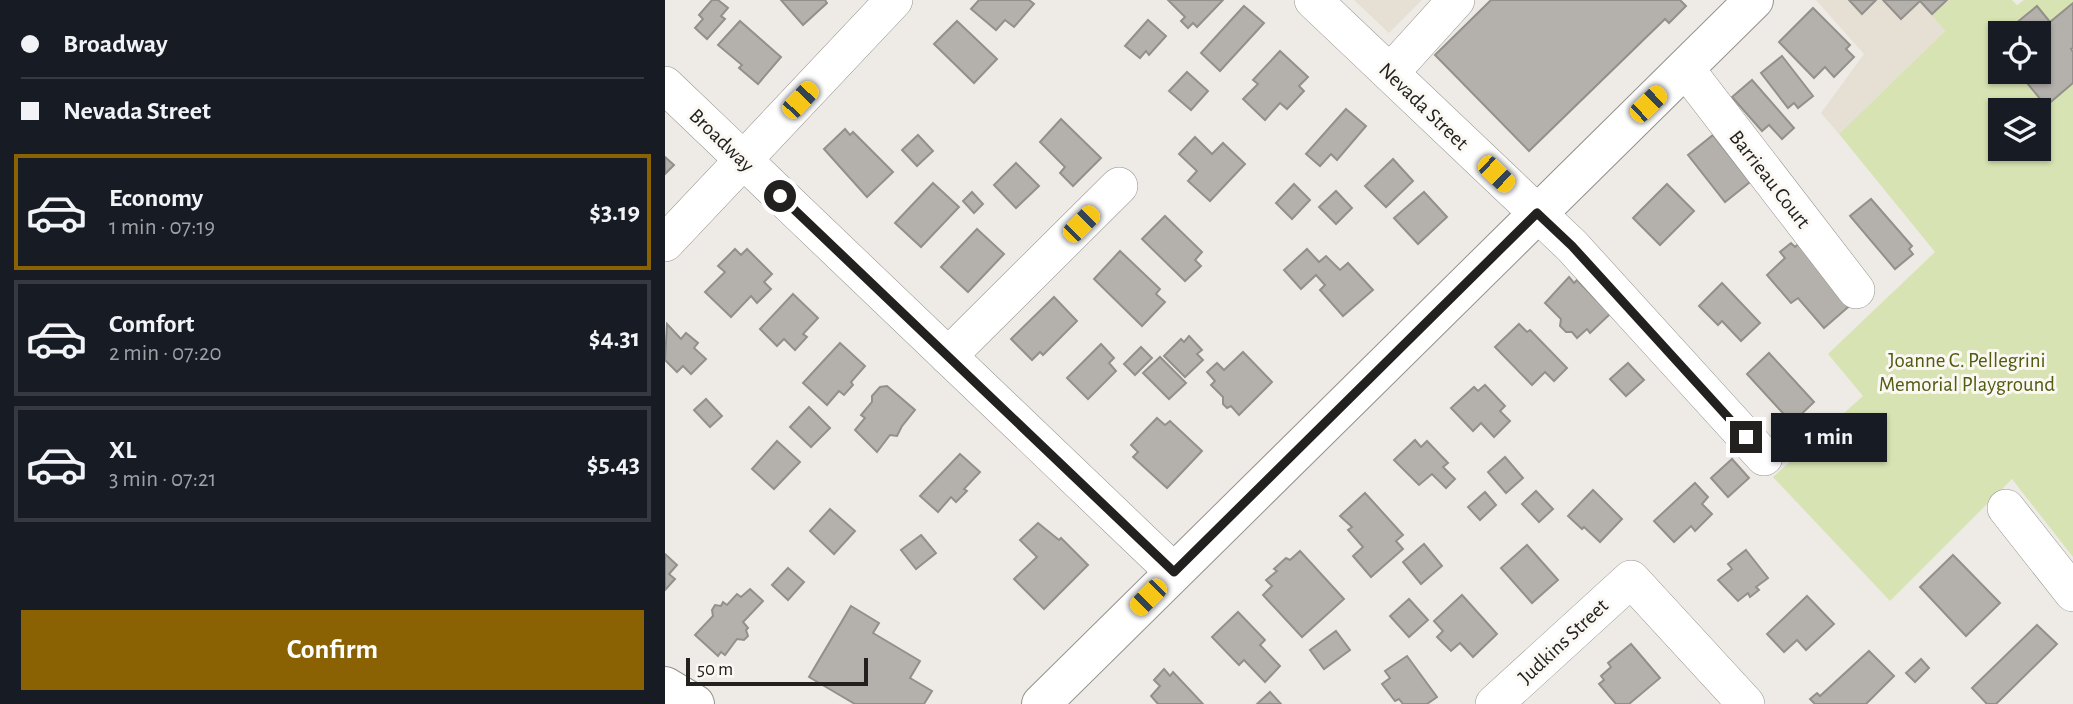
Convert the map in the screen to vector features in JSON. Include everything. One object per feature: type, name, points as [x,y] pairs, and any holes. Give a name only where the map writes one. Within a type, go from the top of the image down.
[{"type":"main road","points":[[1041,704],[1685,68],[1742,4]]},
{"type":"main road","points":[[665,686],[695,704]]},
{"type":"street","points":[[665,243],[894,0]]},
{"type":"street","name":"Nevada Street","points":[[1313,0],[1572,246],[1764,457]]},
{"type":"street","points":[[1390,73],[1456,0]]},
{"type":"street","name":"Barrieau Court","points":[[1685,68],[1856,290]]},
{"type":"street","name":"Broadway","points":[[665,85],[1174,572]]},
{"type":"street","points":[[948,356],[1119,186]]},
{"type":"street","points":[[2006,508],[2073,593]]},
{"type":"street","name":"Judkins Street","points":[[1495,704],[1631,579],[1746,704]]},
{"type":"shaded area","points":[[1354,0],[1422,0],[1389,33]]},
{"type":"shaded area","points":[[1816,0],[1950,0],[1932,15],[1945,31],[1839,134],[1821,113],[1864,54]]},
{"type":"green space","name":"Joanne C. Pellegrini Memorial Playground","points":[[1950,0],[2012,0],[2017,5],[2024,0],[2073,0],[2073,557],[2012,479],[1890,601],[1773,477],[1863,396],[1828,354],[1935,252],[1839,134],[1945,31],[1932,15]]},
{"type":"building","points":[[712,0],[718,0],[728,8],[721,16],[725,19],[707,39],[695,28],[703,19],[699,15]]},
{"type":"building","points":[[781,0],[825,0],[827,3],[803,25]]},
{"type":"building","points":[[979,0],[1029,0],[1034,4],[1014,27],[1005,20],[996,30],[971,9]]},
{"type":"building","points":[[1168,0],[1223,0],[1197,27],[1193,23],[1188,28],[1181,21],[1185,17]]},
{"type":"building","points":[[1491,0],[1680,0],[1686,6],[1669,23],[1665,19],[1529,151],[1435,55]]},
{"type":"building","points":[[1849,0],[1876,0],[1862,14]]},
{"type":"building","points":[[1883,0],[1947,0],[1932,14],[1920,1],[1901,19]]},
{"type":"building","points":[[2073,3],[2073,83],[2051,102],[2051,98],[2039,98],[2028,84],[2051,84],[2051,21]]},
{"type":"building","points":[[1244,6],[1264,23],[1220,71],[1201,53]]},
{"type":"building","points":[[2037,6],[2049,21],[2019,21]]},
{"type":"building","points":[[1813,8],[1850,45],[1846,49],[1854,57],[1834,77],[1825,67],[1814,78],[1779,42]]},
{"type":"building","points":[[1148,20],[1166,36],[1149,55],[1146,51],[1140,58],[1125,46]]},
{"type":"building","points":[[740,21],[781,57],[758,84],[739,68],[742,65],[718,45]]},
{"type":"building","points":[[957,21],[997,59],[974,83],[934,44]]},
{"type":"building","points":[[1280,51],[1308,77],[1299,86],[1304,91],[1287,109],[1280,103],[1265,120],[1243,99],[1258,84],[1253,80]]},
{"type":"building","points":[[1782,56],[1813,96],[1798,108],[1794,103],[1788,108],[1761,73]]},
{"type":"building","points":[[1187,72],[1208,91],[1191,110],[1169,91]]},
{"type":"building","points":[[1752,80],[1794,128],[1782,139],[1769,125],[1762,131],[1732,97]]},
{"type":"building","points":[[1346,109],[1366,126],[1337,160],[1331,154],[1320,166],[1306,154]]},
{"type":"building","points":[[1061,119],[1101,158],[1073,186],[1060,173],[1065,167],[1040,142]]},
{"type":"building","points":[[845,129],[850,135],[853,132],[893,172],[867,197],[824,149]]},
{"type":"building","points":[[918,135],[933,151],[917,166],[902,150]]},
{"type":"building","points":[[1713,135],[1750,182],[1725,202],[1688,155]]},
{"type":"building","points":[[1195,137],[1212,154],[1223,143],[1245,164],[1210,201],[1188,181],[1197,171],[1179,154]]},
{"type":"building","points":[[665,157],[674,165],[665,174]]},
{"type":"building","points":[[1393,159],[1413,181],[1386,207],[1365,186]]},
{"type":"building","points":[[1016,163],[1039,186],[1016,208],[994,185]]},
{"type":"building","points":[[933,183],[959,207],[921,247],[895,223]]},
{"type":"building","points":[[1294,184],[1310,200],[1292,219],[1276,203]]},
{"type":"building","points":[[1667,184],[1694,211],[1660,245],[1633,218]]},
{"type":"building","points":[[1336,191],[1352,208],[1336,224],[1319,207]]},
{"type":"building","points":[[972,192],[983,204],[974,213],[963,201]]},
{"type":"building","points":[[1424,192],[1447,217],[1418,244],[1394,218]]},
{"type":"building","points":[[1871,199],[1912,246],[1909,249],[1913,254],[1895,269],[1850,216]]},
{"type":"building","points":[[1165,216],[1202,252],[1195,260],[1201,266],[1185,281],[1142,239]]},
{"type":"building","points":[[977,229],[1004,254],[968,292],[941,267]]},
{"type":"building","points":[[1801,242],[1854,302],[1824,328],[1798,298],[1791,303],[1767,275],[1785,258],[1780,252],[1791,243],[1795,247]]},
{"type":"building","points":[[735,249],[741,255],[747,249],[772,274],[764,282],[771,289],[757,303],[751,296],[731,317],[705,292],[725,272],[718,266]]},
{"type":"building","points":[[1307,249],[1319,262],[1326,256],[1340,270],[1348,263],[1373,290],[1343,316],[1320,290],[1325,285],[1316,275],[1301,289],[1284,270]]},
{"type":"building","points":[[1120,251],[1160,289],[1156,294],[1165,302],[1142,326],[1094,279]]},
{"type":"building","points":[[1569,277],[1574,283],[1577,280],[1610,314],[1590,333],[1587,329],[1577,338],[1560,326],[1561,319],[1545,303]]},
{"type":"building","points":[[1722,283],[1760,323],[1741,341],[1722,321],[1718,325],[1699,306]]},
{"type":"building","points":[[793,294],[818,318],[803,334],[807,337],[795,350],[784,339],[777,346],[760,329]]},
{"type":"building","points":[[1054,297],[1077,321],[1043,355],[1040,352],[1032,360],[1011,339]]},
{"type":"building","points":[[667,324],[681,339],[686,333],[698,343],[694,348],[706,359],[691,374],[683,366],[677,372],[665,360]]},
{"type":"building","points":[[1519,324],[1527,332],[1530,330],[1567,368],[1554,381],[1545,372],[1532,385],[1495,347]]},
{"type":"building","points":[[1189,336],[1202,350],[1197,354],[1203,360],[1185,377],[1164,356],[1181,339],[1184,342]]},
{"type":"building","points":[[840,343],[865,366],[844,395],[839,391],[827,405],[803,383]]},
{"type":"building","points":[[1101,344],[1114,358],[1109,363],[1116,371],[1088,399],[1067,378]]},
{"type":"building","points":[[1141,347],[1152,358],[1135,375],[1124,364]]},
{"type":"building","points":[[1243,352],[1272,382],[1239,415],[1231,406],[1227,408],[1223,404],[1223,397],[1211,385],[1215,381],[1207,372],[1217,363],[1224,370]]},
{"type":"building","points":[[1769,353],[1814,402],[1792,423],[1747,374]]},
{"type":"building","points":[[1160,357],[1186,383],[1169,399],[1143,373]]},
{"type":"building","points":[[1628,363],[1644,380],[1626,396],[1610,379]]},
{"type":"building","points":[[1485,385],[1505,406],[1500,411],[1510,421],[1494,437],[1481,423],[1473,431],[1451,408],[1474,387],[1478,391]]},
{"type":"building","points":[[887,386],[915,410],[897,436],[890,435],[877,452],[855,430],[865,418],[861,415],[872,402],[872,396],[880,387]]},
{"type":"building","points":[[706,399],[722,416],[710,427],[694,410]]},
{"type":"building","points":[[809,407],[830,428],[811,447],[790,427]]},
{"type":"building","points":[[1157,418],[1165,425],[1170,421],[1202,451],[1167,488],[1133,457],[1138,452],[1131,445]]},
{"type":"building","points":[[1415,440],[1421,447],[1427,441],[1448,463],[1443,467],[1455,479],[1446,488],[1432,474],[1419,485],[1394,460]]},
{"type":"building","points":[[777,441],[800,462],[774,489],[752,469]]},
{"type":"building","points":[[960,454],[980,472],[956,502],[951,497],[938,512],[920,496]]},
{"type":"building","points":[[1505,457],[1523,478],[1506,493],[1488,472]]},
{"type":"building","points":[[1732,459],[1749,478],[1728,497],[1711,478]]},
{"type":"building","points":[[1695,483],[1708,497],[1702,504],[1712,514],[1695,531],[1691,526],[1674,542],[1654,521]]},
{"type":"building","points":[[1593,490],[1622,519],[1600,542],[1568,516]]},
{"type":"building","points":[[1536,491],[1553,509],[1539,522],[1522,504]]},
{"type":"building","points":[[1485,492],[1496,505],[1480,520],[1468,507]]},
{"type":"building","points":[[1365,493],[1403,535],[1396,541],[1403,549],[1371,577],[1353,556],[1363,547],[1348,530],[1352,527],[1340,516]]},
{"type":"building","points":[[830,509],[855,531],[834,554],[810,531]]},
{"type":"building","points":[[1038,523],[1059,540],[1061,538],[1088,565],[1044,609],[1014,579],[1037,557],[1020,540]]},
{"type":"building","points":[[921,535],[936,553],[916,569],[901,550]]},
{"type":"building","points":[[1424,544],[1442,566],[1421,584],[1403,562]]},
{"type":"building","points":[[1527,545],[1558,580],[1532,603],[1501,568]]},
{"type":"building","points":[[1746,550],[1768,578],[1756,587],[1759,590],[1750,597],[1748,593],[1738,601],[1718,580],[1732,569],[1728,564]]},
{"type":"building","points":[[1300,551],[1344,599],[1302,637],[1263,595],[1272,586],[1266,580],[1277,571],[1274,569],[1286,558],[1290,560]]},
{"type":"building","points":[[665,554],[677,565],[669,574],[675,579],[665,590]]},
{"type":"building","points":[[1953,555],[2000,603],[1966,636],[1920,587]]},
{"type":"building","points":[[788,568],[804,582],[788,600],[772,585]]},
{"type":"building","points":[[750,589],[763,601],[743,622],[748,628],[748,636],[744,640],[737,639],[725,655],[721,652],[718,656],[695,635],[713,616],[715,605],[721,606],[723,602],[727,605],[737,594],[741,597]]},
{"type":"building","points":[[1462,595],[1497,634],[1473,657],[1460,643],[1451,651],[1437,637],[1443,631],[1434,621]]},
{"type":"building","points":[[1807,596],[1834,624],[1806,650],[1797,640],[1784,652],[1767,634]]},
{"type":"building","points":[[1409,599],[1428,620],[1409,637],[1390,616]]},
{"type":"building","points":[[851,606],[879,623],[873,633],[920,661],[910,678],[932,691],[924,704],[855,704],[809,677]]},
{"type":"building","points":[[1238,612],[1265,640],[1260,645],[1280,666],[1265,682],[1244,660],[1239,665],[1212,637]]},
{"type":"building","points":[[2037,625],[2057,644],[1996,704],[1987,704],[1972,688]]},
{"type":"building","points":[[1336,631],[1350,650],[1324,669],[1310,650]]},
{"type":"building","points":[[1631,644],[1660,678],[1629,704],[1616,704],[1599,684],[1604,680],[1601,676],[1611,667],[1608,663]]},
{"type":"building","points":[[1869,651],[1894,676],[1866,704],[1815,704],[1810,699],[1817,693],[1820,696]]},
{"type":"building","points":[[1407,656],[1437,697],[1427,704],[1403,704],[1399,699],[1395,701],[1382,684],[1390,678],[1385,671]]},
{"type":"building","points":[[1921,659],[1929,668],[1915,682],[1906,673]]},
{"type":"building","points":[[1164,669],[1170,676],[1173,672],[1203,704],[1158,704],[1151,696],[1160,686],[1154,680]]},
{"type":"building","points":[[1270,692],[1281,704],[1257,704]]},
{"type":"route","points":[[780,196],[1174,572],[1537,213],[1572,246],[1746,437]]}]
